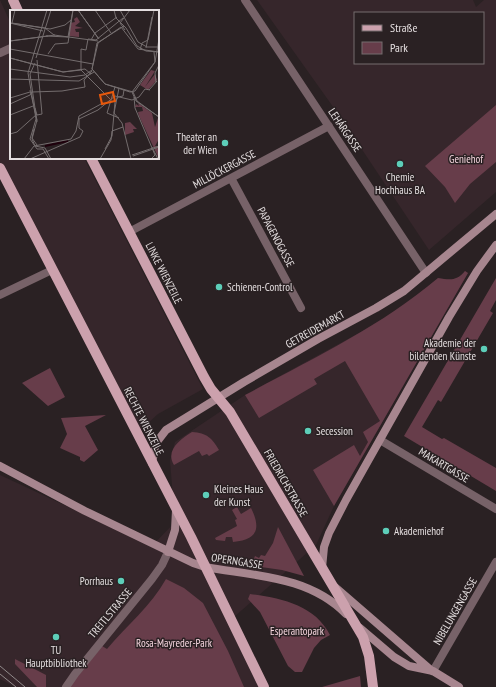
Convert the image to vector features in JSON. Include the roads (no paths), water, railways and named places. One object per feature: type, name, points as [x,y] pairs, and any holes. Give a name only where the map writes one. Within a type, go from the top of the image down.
[{"type":"main road","points":[[13,0],[18,10]]},
{"type":"main road","name":"LINKE WIENZEILE","points":[[92,159],[204,377],[219,398]]},
{"type":"main road","name":"RECHTE WIENZEILE","points":[[0,168],[205,567],[264,687]]},
{"type":"main road","name":"GETREIDEMARKT","points":[[152,464],[156,443],[166,430],[318,339],[404,291],[496,214]]},
{"type":"main road","points":[[322,568],[324,548],[329,533],[449,317],[496,245]]},
{"type":"main road","name":"FRIEDRICHSTRASSE","points":[[219,398],[230,412],[357,625],[367,647],[373,687]]},
{"type":"main road","name":"OPERNGASSE","points":[[0,466],[168,552],[205,567],[287,580],[308,587],[330,599],[394,658],[409,666],[433,672],[459,687]]},
{"type":"main road","points":[[168,552],[175,530],[176,510]]},
{"type":"main road","name":"FRIEDRICHSTRASSE","points":[[331,582],[433,672]]},
{"type":"street","name":"LEHÁRGASSE","points":[[246,0],[426,273]]},
{"type":"street","points":[[0,53],[10,48]]},
{"type":"street","name":"MILLÖCKERGASSE","points":[[129,232],[329,126]]},
{"type":"street","name":"PAPAGENOGASSE","points":[[231,178],[301,308]]},
{"type":"street","points":[[0,295],[52,270]]},
{"type":"street","name":"MAKARTGASSE","points":[[380,440],[496,509]]},
{"type":"street","name":"TREITLSTRASSE","points":[[66,687],[84,662],[152,579],[162,565],[168,552]]},
{"type":"street","name":"NIBELUNGENGASSE","points":[[433,672],[496,562]]},
{"type":"tram line","points":[[0,666],[25,687]]},
{"type":"tram line","points":[[0,674],[16,687]]},
{"type":"place","name":"Theater an der Wien","points":[[225,143]]},
{"type":"place","name":"Chemie Hochhaus BA","points":[[400,164]]},
{"type":"place","name":"Schienen-Control","points":[[219,287]]},
{"type":"place","name":"Akademie der bildenden Künste","points":[[484,349]]},
{"type":"place","name":"Secession","points":[[308,431]]},
{"type":"place","name":"Kleines Haus der Kunst","points":[[206,495]]},
{"type":"place","name":"Akademiehof","points":[[386,531]]},
{"type":"place","name":"Porrhaus","points":[[121,581]]},
{"type":"place","name":"TU Hauptbibliothek","points":[[56,637]]},
{"type":"park label","name":"Geniehof","points":[[466,159]]},
{"type":"park label","name":"Esperantopark","points":[[297,631]]},
{"type":"park label","name":"Rosa-Mayreder-Park","points":[[174,643]]}]
